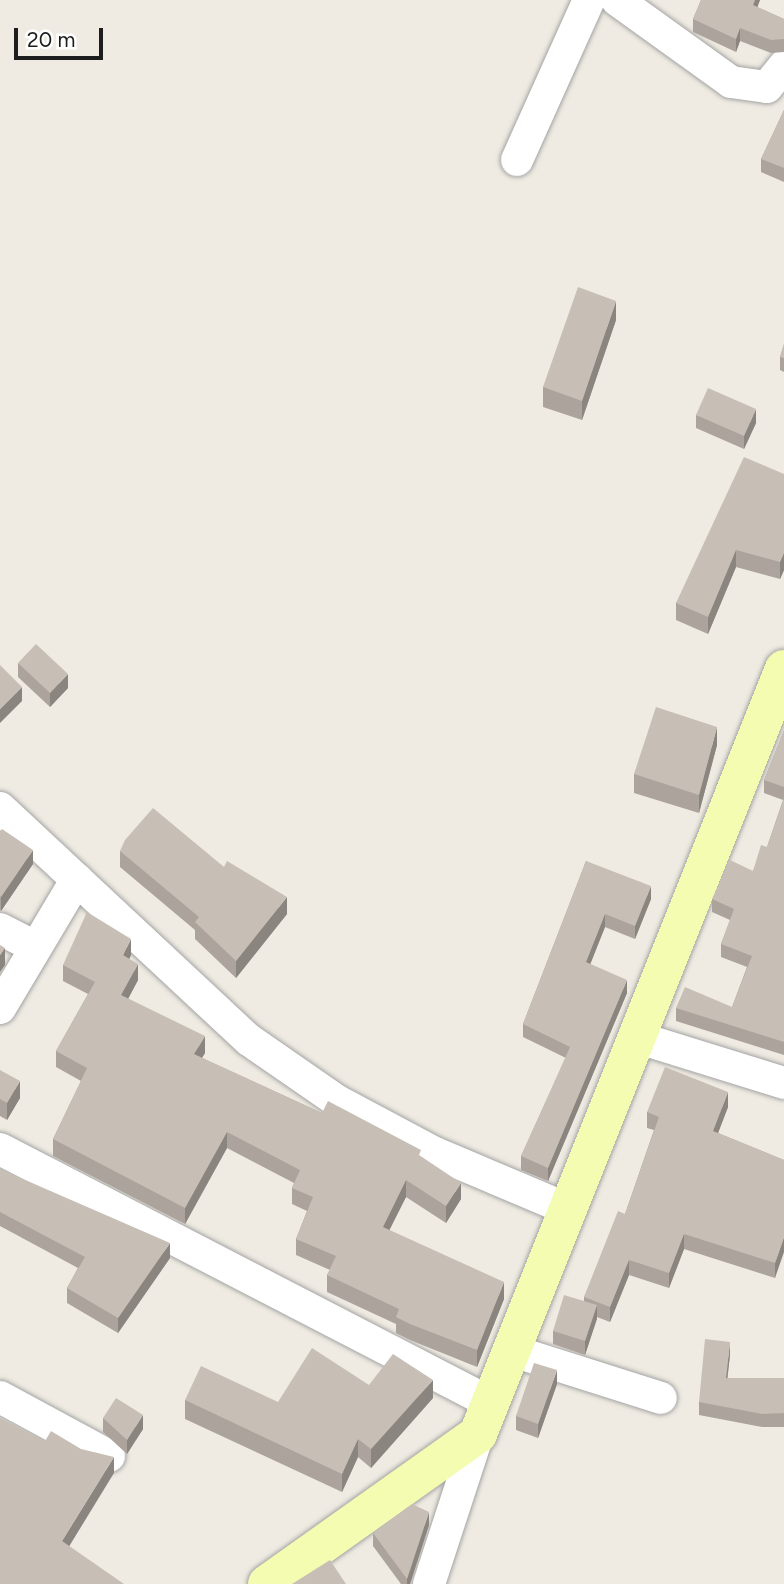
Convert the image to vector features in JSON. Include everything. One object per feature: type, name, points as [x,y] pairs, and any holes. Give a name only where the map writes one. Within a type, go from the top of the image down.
[{"type":"street","points":[[517,160],[589,0]]},
{"type":"street","points":[[617,0],[731,82],[767,87],[784,66]]},
{"type":"street","points":[[429,1584],[485,1419],[784,669]]},
{"type":"street","points":[[0,808],[249,1040],[337,1101],[435,1153],[570,1210]]},
{"type":"street","points":[[0,1008],[78,879]]},
{"type":"street","points":[[0,929],[35,947]]},
{"type":"street","points":[[639,1038],[784,1083]]},
{"type":"street","points":[[0,1149],[485,1419]]},
{"type":"street","points":[[513,1351],[661,1398]]},
{"type":"street","points":[[0,1397],[108,1456]]},
{"type":"street","points":[[267,1584],[485,1419]]},
{"type":"building","points":[[701,0],[755,0],[753,5],[784,19],[784,39],[771,40],[740,28],[736,39],[693,19]]},
{"type":"building","points":[[784,110],[784,168],[761,159]]},
{"type":"building","points":[[578,287],[616,301],[582,401],[543,387]]},
{"type":"building","points":[[708,388],[756,409],[744,436],[696,415]]},
{"type":"building","points":[[744,457],[784,474],[784,553],[780,562],[736,550],[708,617],[676,603]]},
{"type":"building","points":[[36,644],[68,674],[50,693],[18,663]]},
{"type":"building","points":[[0,665],[22,687],[0,709]]},
{"type":"building","points":[[656,707],[717,727],[699,795],[634,774]]},
{"type":"building","points":[[784,730],[784,787],[764,780]]},
{"type":"building","points":[[784,798],[784,1042],[676,1008],[685,987],[732,1007],[752,956],[721,944],[734,909],[712,899],[730,860],[753,871],[761,845],[767,847]]},
{"type":"building","points":[[153,808],[224,867],[227,861],[287,897],[236,961],[195,922],[199,917],[120,851],[125,840]]},
{"type":"building","points":[[2,829],[33,850],[1,897],[0,832]]},
{"type":"building","points":[[586,861],[651,886],[635,926],[605,914],[586,962],[627,980],[548,1168],[521,1156],[570,1047],[523,1024]]},
{"type":"building","points":[[87,912],[131,939],[123,955],[138,964],[121,995],[205,1036],[194,1054],[322,1113],[328,1101],[421,1150],[419,1155],[461,1183],[446,1206],[406,1180],[383,1227],[504,1282],[477,1350],[396,1317],[399,1309],[327,1275],[336,1256],[296,1239],[313,1197],[292,1188],[300,1170],[227,1132],[185,1208],[53,1139],[87,1068],[56,1051],[95,982],[63,965]]},
{"type":"building","points":[[665,1067],[728,1092],[713,1131],[784,1160],[784,1237],[775,1263],[684,1234],[669,1273],[629,1260],[610,1307],[584,1297],[618,1211],[625,1214],[659,1117],[647,1112]]},
{"type":"building","points":[[0,1070],[20,1081],[7,1103],[0,1099]]},
{"type":"building","points":[[0,1169],[170,1243],[118,1318],[67,1288],[85,1257],[0,1212]]},
{"type":"building","points":[[564,1295],[597,1305],[585,1341],[553,1331]]},
{"type":"building","points":[[705,1339],[730,1342],[726,1378],[784,1378],[784,1413],[762,1414],[699,1402]]},
{"type":"building","points":[[312,1348],[369,1385],[393,1354],[433,1380],[371,1449],[358,1439],[342,1474],[185,1400],[201,1366],[278,1402]]},
{"type":"building","points":[[534,1363],[557,1370],[538,1424],[516,1416]]},
{"type":"building","points":[[116,1398],[143,1415],[127,1440],[103,1418]]},
{"type":"building","points":[[0,1418],[45,1441],[51,1431],[81,1449],[114,1457],[62,1541],[124,1584],[0,1584]]},
{"type":"building","points":[[412,1504],[429,1512],[407,1579],[373,1533]]},
{"type":"building","points":[[330,1560],[346,1584],[292,1584]]}]
